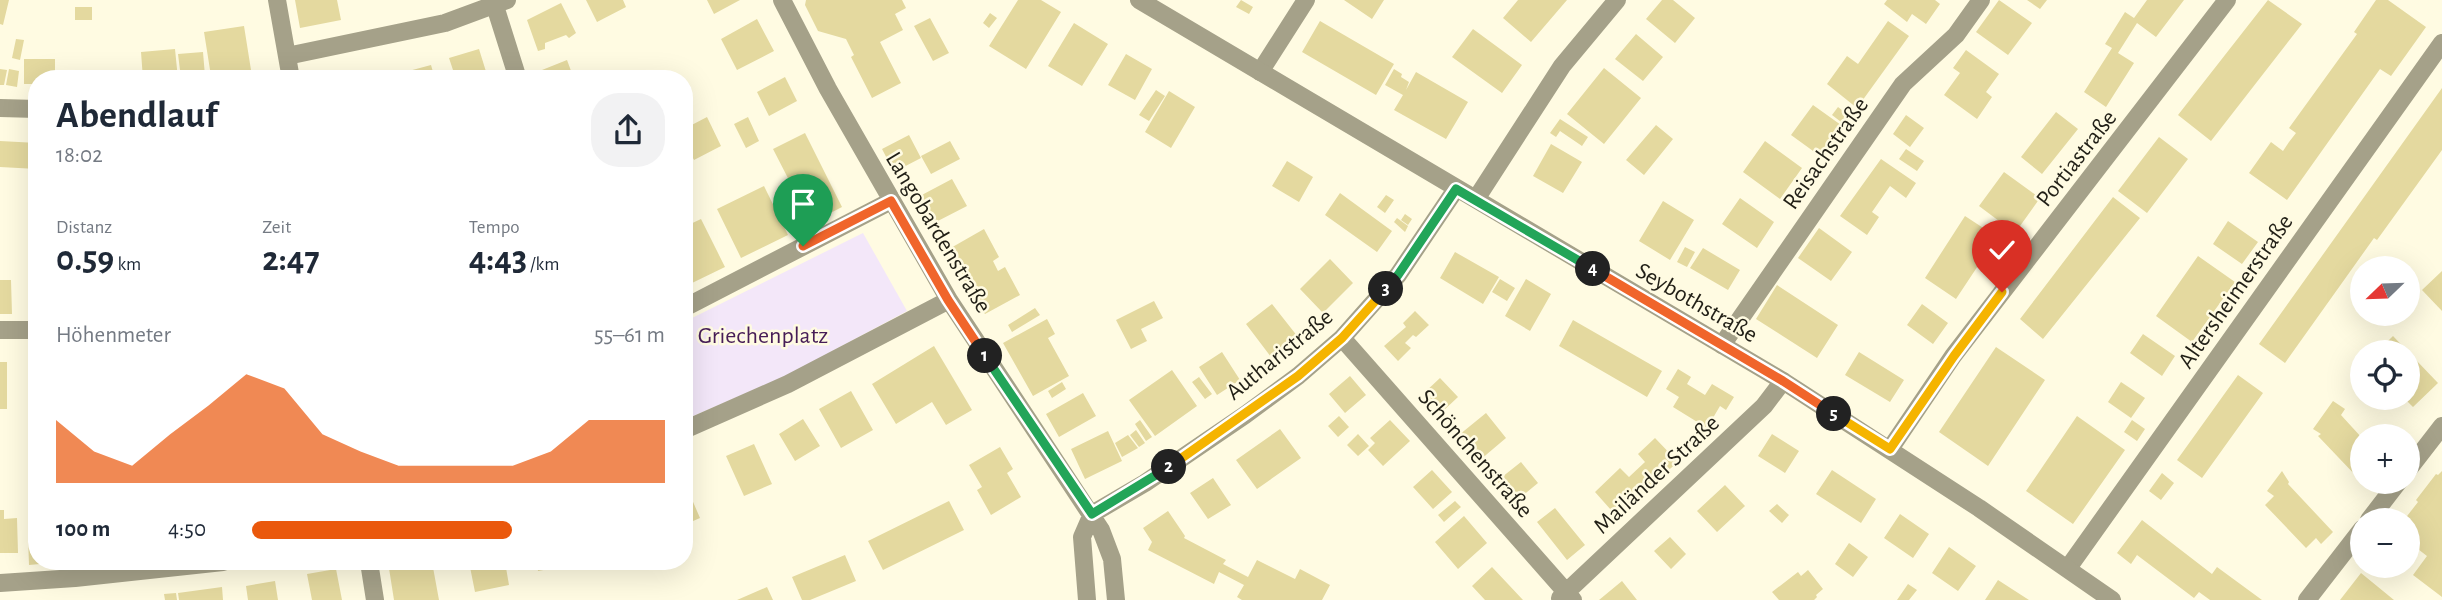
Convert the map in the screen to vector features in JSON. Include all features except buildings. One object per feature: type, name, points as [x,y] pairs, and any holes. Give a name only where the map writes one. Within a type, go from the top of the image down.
[{"type":"street","points":[[277,0],[289,70]]},
{"type":"street","name":"Langobardenstraße","points":[[782,0],[828,89],[948,300],[1101,530],[1112,559],[1116,600]]},
{"type":"street","name":"Seybothstraße","points":[[1139,0],[1783,381],[1890,449],[2112,600]]},
{"type":"street","points":[[1260,72],[1306,0]]},
{"type":"street","points":[[1476,199],[1562,66],[1616,0]]},
{"type":"street","name":"Reisachstraße","points":[[1722,345],[1903,84],[1956,35],[1981,0]]},
{"type":"street","name":"Portiastraße","points":[[1890,449],[1986,313],[2227,0]]},
{"type":"street","points":[[287,56],[445,23],[501,3],[516,70]]},
{"type":"street","name":"Altersheimerstraße","points":[[2068,568],[2442,43]]},
{"type":"street","points":[[0,108],[28,108]]},
{"type":"street","name":"Autharistraße","points":[[1092,514],[1145,483],[1245,415],[1298,376],[1342,338],[1398,275],[1456,189]]},
{"type":"street","points":[[693,302],[891,201]]},
{"type":"street","points":[[693,426],[788,384],[948,300]]},
{"type":"street","points":[[0,330],[28,330]]},
{"type":"street","name":"Schönchenstraße","points":[[1342,338],[1566,597]]},
{"type":"street","name":"Mailänder Straße","points":[[1566,597],[1764,406],[1783,381]]},
{"type":"street","points":[[2420,454],[2442,426]]},
{"type":"street","points":[[2378,508],[2389,494]]},
{"type":"street","points":[[1087,600],[1082,537],[1092,514]]},
{"type":"street","points":[[2307,600],[2350,544]]},
{"type":"street","points":[[0,583],[149,570]]},
{"type":"street","points":[[370,570],[375,600]]},
{"type":"green space","name":"Griechenplatz","points":[[863,233],[907,311],[784,377],[693,416],[693,318]]},
{"type":"route","points":[[803,246],[891,201],[948,300],[1092,514],[1145,483],[1245,415],[1298,376],[1342,338],[1398,275],[1456,189],[1783,381],[1890,449],[2002,292]]}]
